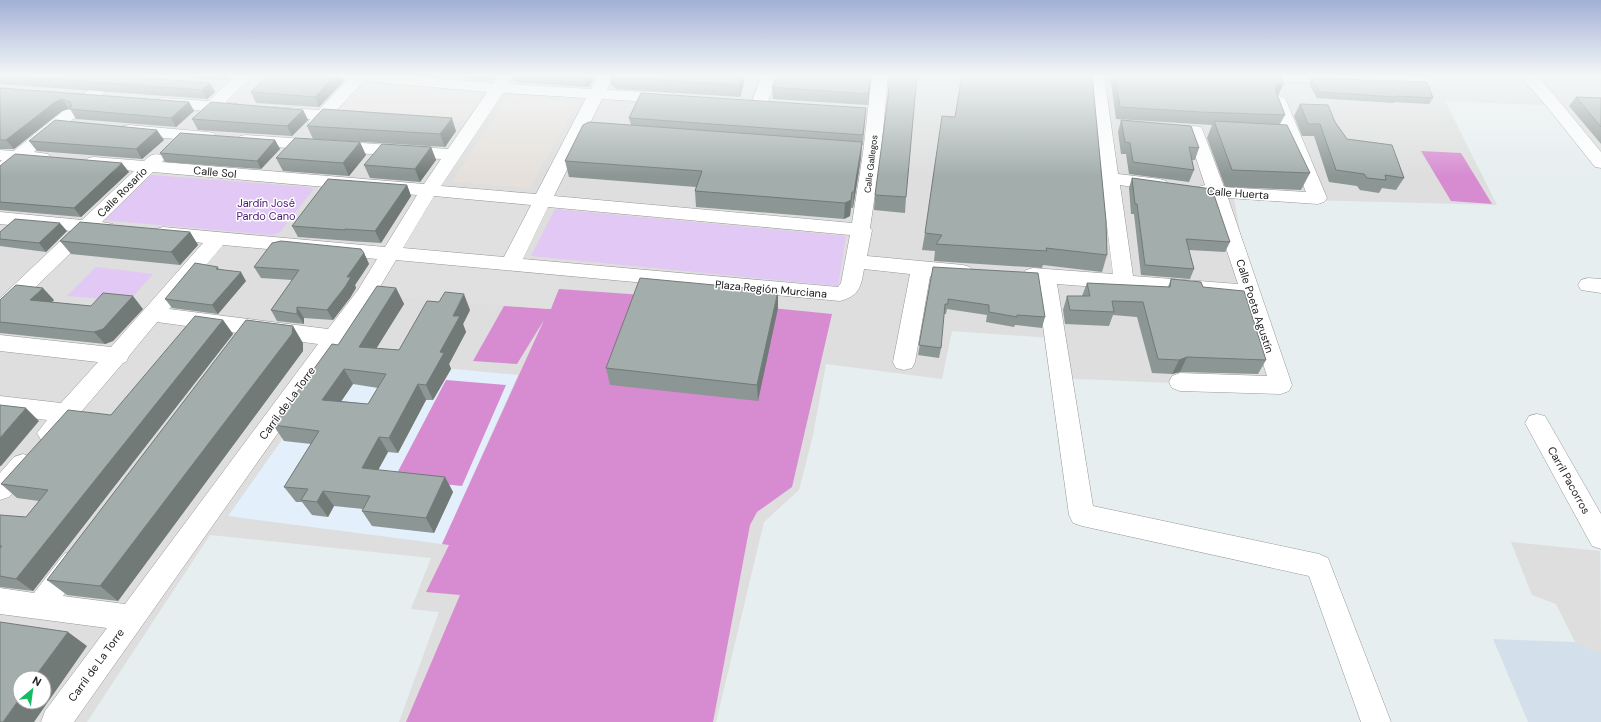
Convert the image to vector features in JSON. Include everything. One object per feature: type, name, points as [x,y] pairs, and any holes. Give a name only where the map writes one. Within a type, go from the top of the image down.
[{"type":"street","points":[[0,171],[77,109]]},
{"type":"street","name":"Calle Rosario","points":[[0,310],[209,109]]},
{"type":"street","points":[[240,109],[362,118]]},
{"type":"street","points":[[266,177],[330,109]]},
{"type":"street","name":"Carril de La Torre","points":[[56,722],[365,295],[429,190],[453,155],[464,125],[478,109]]},
{"type":"street","points":[[510,264],[543,201],[586,132],[593,109]]},
{"type":"street","name":"Calle Gallegos","points":[[862,230],[864,152],[870,109]]},
{"type":"street","points":[[1106,109],[1111,125],[1110,178],[1124,282]]},
{"type":"street","name":"Calle Huerta","points":[[1110,178],[1217,193],[1318,198],[1284,135],[1280,109]]},
{"type":"street","points":[[1557,109],[1601,163]]},
{"type":"street","points":[[58,124],[81,126]]},
{"type":"street","points":[[112,129],[227,139],[453,155]]},
{"type":"street","name":"Calle Poeta Agustín","points":[[1180,382],[1281,385],[1195,131]]},
{"type":"street","points":[[355,183],[382,150]]},
{"type":"street","points":[[0,155],[56,159]]},
{"type":"street","name":"Calle Sol","points":[[79,161],[429,190]]},
{"type":"street","points":[[315,200],[329,181]]},
{"type":"street","points":[[429,190],[862,230]]},
{"type":"street","points":[[0,218],[126,230]]},
{"type":"street","points":[[281,244],[295,225]]},
{"type":"street","name":"Plaza Región Murciana","points":[[149,232],[833,294],[845,292],[849,289],[862,230]]},
{"type":"street","points":[[0,490],[66,413],[118,356],[218,238]]},
{"type":"street","points":[[856,262],[985,273]]},
{"type":"street","points":[[904,362],[921,268]]},
{"type":"street","points":[[1016,274],[1250,292]]},
{"type":"street","points":[[1046,276],[1082,515],[1319,566],[1376,722]]},
{"type":"street","points":[[154,314],[334,338]]},
{"type":"street","points":[[237,346],[252,327]]},
{"type":"street","points":[[0,343],[118,356]]},
{"type":"street","points":[[0,406],[66,413]]},
{"type":"street","name":"Carril Pacorros","points":[[1537,423],[1601,538]]},
{"type":"street","points":[[40,606],[88,543]]},
{"type":"street","points":[[0,601],[130,618]]},
{"type":"shaded area","points":[[0,109],[1449,109],[1497,205],[1234,198],[1250,288],[1287,388],[1056,378],[1051,338],[952,331],[942,379],[826,364],[813,435],[799,490],[764,522],[716,722],[399,722],[439,612],[411,609],[431,558],[210,535],[87,722],[0,722]]},
{"type":"shaded area","points":[[233,109],[250,109],[249,110]]},
{"type":"shaded area","points":[[335,109],[475,109],[466,121],[333,111]]},
{"type":"shaded area","points":[[500,109],[574,109],[530,188],[452,182]]},
{"type":"shaded area","points":[[1565,109],[1601,109],[1601,159]]},
{"type":"shaded area","points":[[1421,151],[1461,153],[1492,204],[1451,201]]},
{"type":"shaded area","points":[[429,190],[543,201],[510,264],[566,270],[551,309],[365,295]]},
{"type":"shaded area","points":[[559,289],[643,295],[832,314],[792,487],[757,512],[750,525],[713,722],[406,722],[460,595],[426,592],[449,545],[442,544],[544,320],[517,364],[473,361],[504,306],[550,309]]},
{"type":"shaded area","points":[[340,358],[518,375],[442,544],[228,516]]},
{"type":"shaded area","points":[[446,380],[506,385],[462,486],[394,479]]},
{"type":"shaded area","points":[[1511,542],[1600,551],[1601,654],[1575,642],[1556,604],[1532,595]]},
{"type":"shaded area","points":[[1493,639],[1575,642],[1601,654],[1601,722],[1528,722]]},
{"type":"green space","name":"Jardín José Pardo Cano","points":[[152,175],[308,187],[312,188],[313,190],[280,232],[272,235],[103,220],[148,176]]},
{"type":"green space","points":[[555,209],[846,236],[838,286],[531,256]]},
{"type":"green space","points":[[96,267],[153,274],[129,301],[67,296]]},
{"type":"building","points":[[0,109],[46,109],[6,140],[0,140]]},
{"type":"building","points":[[69,109],[181,109],[171,118]]},
{"type":"building","points":[[204,109],[303,110],[287,126],[192,119]]},
{"type":"building","points":[[323,109],[452,118],[440,134],[307,126]]},
{"type":"building","points":[[633,109],[866,109],[863,135],[629,118]]},
{"type":"building","points":[[887,109],[914,109],[906,197],[875,195]]},
{"type":"building","points":[[956,109],[1095,109],[1106,221],[1107,255],[1046,248],[1047,251],[936,244],[942,235],[925,233],[942,116],[955,117]]},
{"type":"building","points":[[1147,109],[1283,109],[1285,115]]},
{"type":"building","points":[[1302,109],[1330,109],[1335,122],[1347,139],[1392,145],[1404,178],[1385,175],[1386,180],[1367,178],[1364,174],[1336,170],[1320,124],[1308,124]]},
{"type":"building","points":[[1586,109],[1601,109],[1601,127]]},
{"type":"building","points":[[55,120],[157,130],[136,149],[29,141]]},
{"type":"building","points":[[1121,120],[1191,126],[1199,148],[1189,147],[1194,170],[1133,162],[1130,143],[1125,142]]},
{"type":"building","points":[[1214,121],[1287,125],[1310,173],[1232,170]]},
{"type":"building","points":[[589,122],[862,142],[854,192],[852,192],[851,200],[845,203],[695,191],[702,171],[565,161],[583,125]]},
{"type":"building","points":[[180,133],[275,140],[257,161],[160,153]]},
{"type":"building","points":[[295,138],[360,142],[343,163],[276,158]]},
{"type":"building","points":[[382,144],[431,147],[415,169],[364,165]]},
{"type":"building","points":[[15,154],[122,163],[74,208],[0,202],[0,166]]},
{"type":"building","points":[[1132,178],[1212,189],[1230,242],[1186,239],[1194,269],[1145,265]]},
{"type":"building","points":[[328,179],[407,185],[375,231],[292,226]]},
{"type":"building","points":[[15,219],[60,223],[39,243],[0,239],[0,232]]},
{"type":"building","points":[[80,222],[190,232],[171,252],[60,241]]},
{"type":"building","points":[[281,241],[361,249],[364,253],[347,277],[351,277],[345,287],[327,310],[297,307],[297,314],[271,310],[299,270],[254,267],[272,243]]},
{"type":"building","points":[[195,263],[218,267],[216,269],[241,272],[212,305],[165,299]]},
{"type":"building","points":[[933,267],[1038,273],[1045,317],[1017,315],[1017,317],[989,312],[989,305],[948,299],[948,304],[945,304],[941,348],[919,345]]},
{"type":"building","points":[[640,278],[778,291],[757,385],[606,368]]},
{"type":"building","points":[[1171,279],[1201,282],[1203,287],[1244,291],[1266,360],[1187,357],[1179,360],[1158,359],[1143,302],[1112,301],[1114,312],[1070,310],[1067,296],[1090,296],[1087,283],[1170,287]]},
{"type":"building","points":[[16,285],[43,288],[30,300],[91,306],[103,293],[133,296],[103,329],[94,332],[0,322],[0,300]]},
{"type":"building","points":[[377,286],[396,288],[359,347],[399,350],[427,301],[439,302],[445,292],[464,294],[453,316],[460,316],[440,352],[444,353],[426,385],[418,384],[389,438],[379,437],[362,468],[445,477],[426,518],[362,511],[370,496],[323,491],[317,502],[301,500],[308,489],[284,487],[319,431],[273,425],[332,344],[338,345]],"holes":[[[344,369],[386,374],[368,404],[322,400]]]},
{"type":"building","points":[[195,316],[223,320],[16,579],[0,576],[0,548],[2,546],[0,546],[0,515],[26,517],[48,490],[1,484],[68,410],[111,415]]},
{"type":"building","points":[[246,320],[293,326],[292,334],[100,586],[47,580]]},
{"type":"building","points":[[0,405],[26,408],[0,438]]},
{"type":"building","points":[[0,622],[68,632],[40,670],[12,670],[12,709],[3,722],[0,722]]}]
